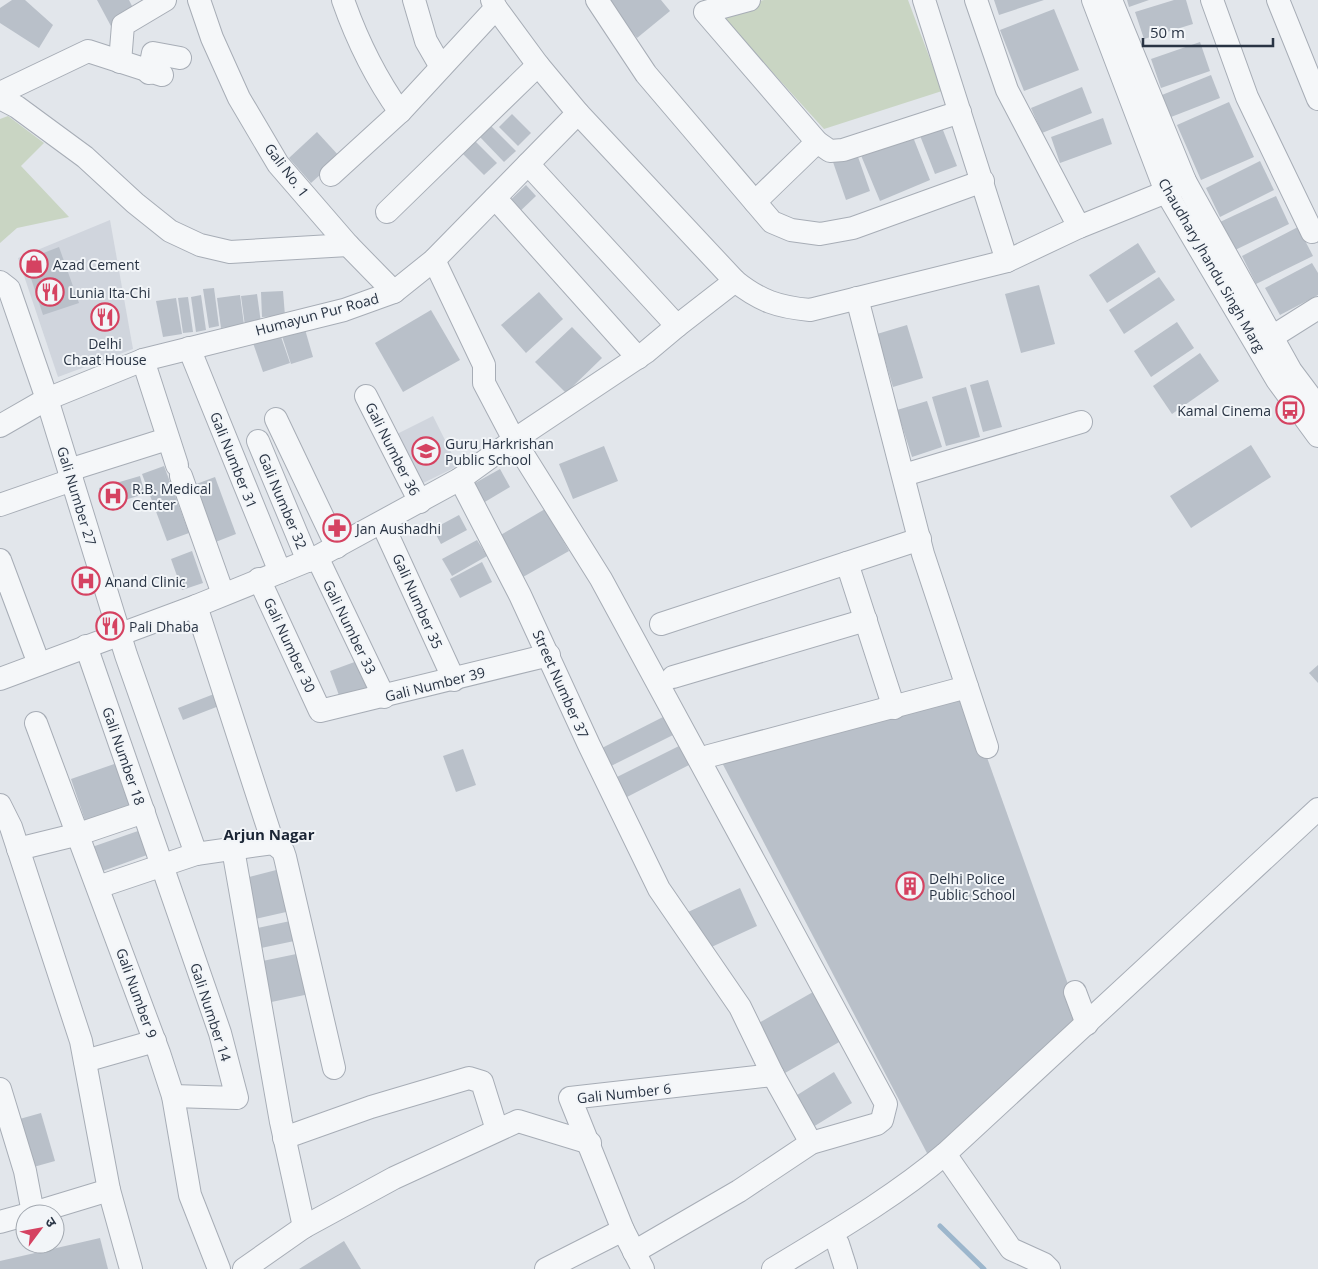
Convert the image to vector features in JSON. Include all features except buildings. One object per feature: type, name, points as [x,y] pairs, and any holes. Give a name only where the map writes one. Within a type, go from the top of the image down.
[{"type":"street","points":[[120,62],[122,25],[165,0]]},
{"type":"street","name":"Gali No. 1","points":[[199,0],[212,38],[239,98],[278,164],[348,245],[394,292]]},
{"type":"street","points":[[343,0],[354,33],[380,85],[400,112]]},
{"type":"street","points":[[414,0],[426,41],[441,67]]},
{"type":"street","points":[[597,0],[646,74],[772,222],[791,230],[820,234],[853,228],[983,181]]},
{"type":"street","points":[[701,6],[749,0]]},
{"type":"street","points":[[924,0],[1008,261]]},
{"type":"street","points":[[976,0],[1008,90],[1079,227]]},
{"type":"street","name":"Chaudhary Jhandu Singh Marg","points":[[1093,0],[1176,186],[1277,380],[1318,436]]},
{"type":"street","name":"Chaudhary Jhandu Singh Marg","points":[[1111,0],[1176,186],[1272,337],[1291,371],[1318,408]]},
{"type":"street","points":[[1212,0],[1247,97],[1312,232]]},
{"type":"street","points":[[1278,0],[1318,99]]},
{"type":"street","points":[[330,176],[400,112],[494,4],[538,65],[578,114],[735,281],[754,296],[782,307],[810,310],[1008,261],[1079,227],[1176,186]]},
{"type":"street","points":[[701,6],[817,142],[830,150],[842,150],[960,112]]},
{"type":"street","points":[[0,93],[88,51],[155,74],[154,53],[180,58]]},
{"type":"street","points":[[387,212],[538,65]]},
{"type":"street","points":[[6,106],[85,157],[135,203],[170,231],[200,245],[230,252],[348,245]]},
{"type":"street","name":"Humayun Pur Road","points":[[0,426],[47,399],[143,360],[344,310],[394,292],[434,260],[578,114]]},
{"type":"street","points":[[755,202],[817,142]]},
{"type":"street","points":[[528,164],[677,326]]},
{"type":"street","points":[[495,198],[638,358]]},
{"type":"street","points":[[434,260],[484,365],[484,383],[514,440],[601,579],[886,1104],[882,1120],[877,1124],[811,1143],[638,1260]]},
{"type":"street","points":[[0,679],[196,606],[320,555],[420,502],[460,479],[514,440],[638,358],[735,281]]},
{"type":"street","name":"Gali Number 27","points":[[1,282],[9,289],[47,399],[120,634],[196,854]]},
{"type":"street","points":[[857,298],[874,369],[920,539],[987,747]]},
{"type":"street","points":[[1272,337],[1318,308]]},
{"type":"street","name":"Gali Number 31","points":[[189,348],[270,575]]},
{"type":"street","points":[[143,360],[166,439],[179,470],[223,594]]},
{"type":"street","name":"Gali Number 36","points":[[366,396],[420,502]]},
{"type":"street","points":[[276,419],[320,555]]},
{"type":"street","points":[[904,475],[1081,422]]},
{"type":"street","points":[[0,504],[166,439]]},
{"type":"street","name":"Gali Number 32","points":[[258,441],[320,555]]},
{"type":"street","name":"Street Number 37","points":[[460,479],[549,655],[588,745],[659,889],[740,1007],[773,1075],[811,1143]]},
{"type":"street","name":"Gali Number 35","points":[[382,522],[454,680]]},
{"type":"street","points":[[661,624],[920,539]]},
{"type":"street","name":"Gali Number 33","points":[[320,555],[384,697]]},
{"type":"street","points":[[0,560],[39,664]]},
{"type":"street","points":[[847,563],[894,708]]},
{"type":"street","name":"Gali Number 30","points":[[270,575],[320,711]]},
{"type":"street","points":[[196,606],[273,843],[283,851],[285,857],[334,1068]]},
{"type":"street","points":[[673,677],[866,620]]},
{"type":"street","name":"Gali Number 18","points":[[86,646],[162,866]]},
{"type":"street","name":"Gali Number 39","points":[[320,711],[454,680],[549,655]]},
{"type":"street","points":[[709,756],[967,687]]},
{"type":"street","name":"Gali Number 9","points":[[36,723],[155,1041],[173,1096],[190,1195],[219,1269]]},
{"type":"street","points":[[0,804],[18,849],[81,1041],[109,1190],[131,1269]]},
{"type":"street","points":[[798,1269],[926,1186],[950,1159],[1087,1024],[1318,809]]},
{"type":"street","points":[[18,849],[79,834],[144,812]]},
{"type":"street","points":[[774,1269],[950,1159],[1318,827]]},
{"type":"street","points":[[98,887],[196,854],[273,843]]},
{"type":"street","points":[[233,849],[284,1138],[304,1227]]},
{"type":"street","name":"Gali Number 14","points":[[162,866],[220,1033],[237,1098],[173,1096]]},
{"type":"street","points":[[1075,992],[1087,1024]]},
{"type":"street","points":[[85,1061],[155,1041]]},
{"type":"street","name":"Gali Number 6","points":[[638,1260],[623,1230],[590,1143],[570,1098],[773,1075]]},
{"type":"street","points":[[284,1138],[371,1107],[469,1078],[482,1082],[497,1130]]},
{"type":"street","points":[[0,1089],[24,1171],[28,1204]]},
{"type":"street","points":[[244,1269],[304,1227],[394,1178],[518,1121],[590,1143]]},
{"type":"street","points":[[950,1159],[1011,1249],[1044,1264],[1049,1269]]},
{"type":"street","points":[[62,1204],[109,1190]]},
{"type":"street","points":[[0,1222],[15,1218]]},
{"type":"street","points":[[546,1269],[623,1230]]},
{"type":"street","points":[[838,1244],[846,1269]]},
{"type":"shaded area","points":[[110,220],[133,349],[58,377],[18,258]]},
{"type":"shaded area","name":"Guru Harkrishan Public School","points":[[433,416],[458,466],[419,485],[395,435]]},
{"type":"green space","points":[[764,0],[908,0],[942,91],[824,129],[717,11]]},
{"type":"green space","points":[[8,116],[44,143],[21,166],[69,217],[17,228],[0,243],[0,119]]},
{"type":"waterway","points":[[940,1226],[984,1269]]},
{"type":"place","name":"Azad Cement","points":[[34,264]]},
{"type":"place","name":"Lunia Ita-Chi","points":[[50,292]]},
{"type":"place","name":"Delhi Chaat House","points":[[105,317]]},
{"type":"place","name":"Kamal Cinema","points":[[1290,410]]},
{"type":"place","name":"Guru Harkrishan Public School","points":[[426,451]]},
{"type":"place","name":"R.B. Medical Center","points":[[113,496]]},
{"type":"place","name":"Jan Aushadhi","points":[[337,528]]},
{"type":"place","name":"Anand Clinic","points":[[86,581]]},
{"type":"place","name":"Pali Dhaba","points":[[110,626]]},
{"type":"place","name":"Delhi Police Public School","points":[[910,886]]},
{"type":"district","name":"Arjun Nagar","points":[[269,834]]}]
